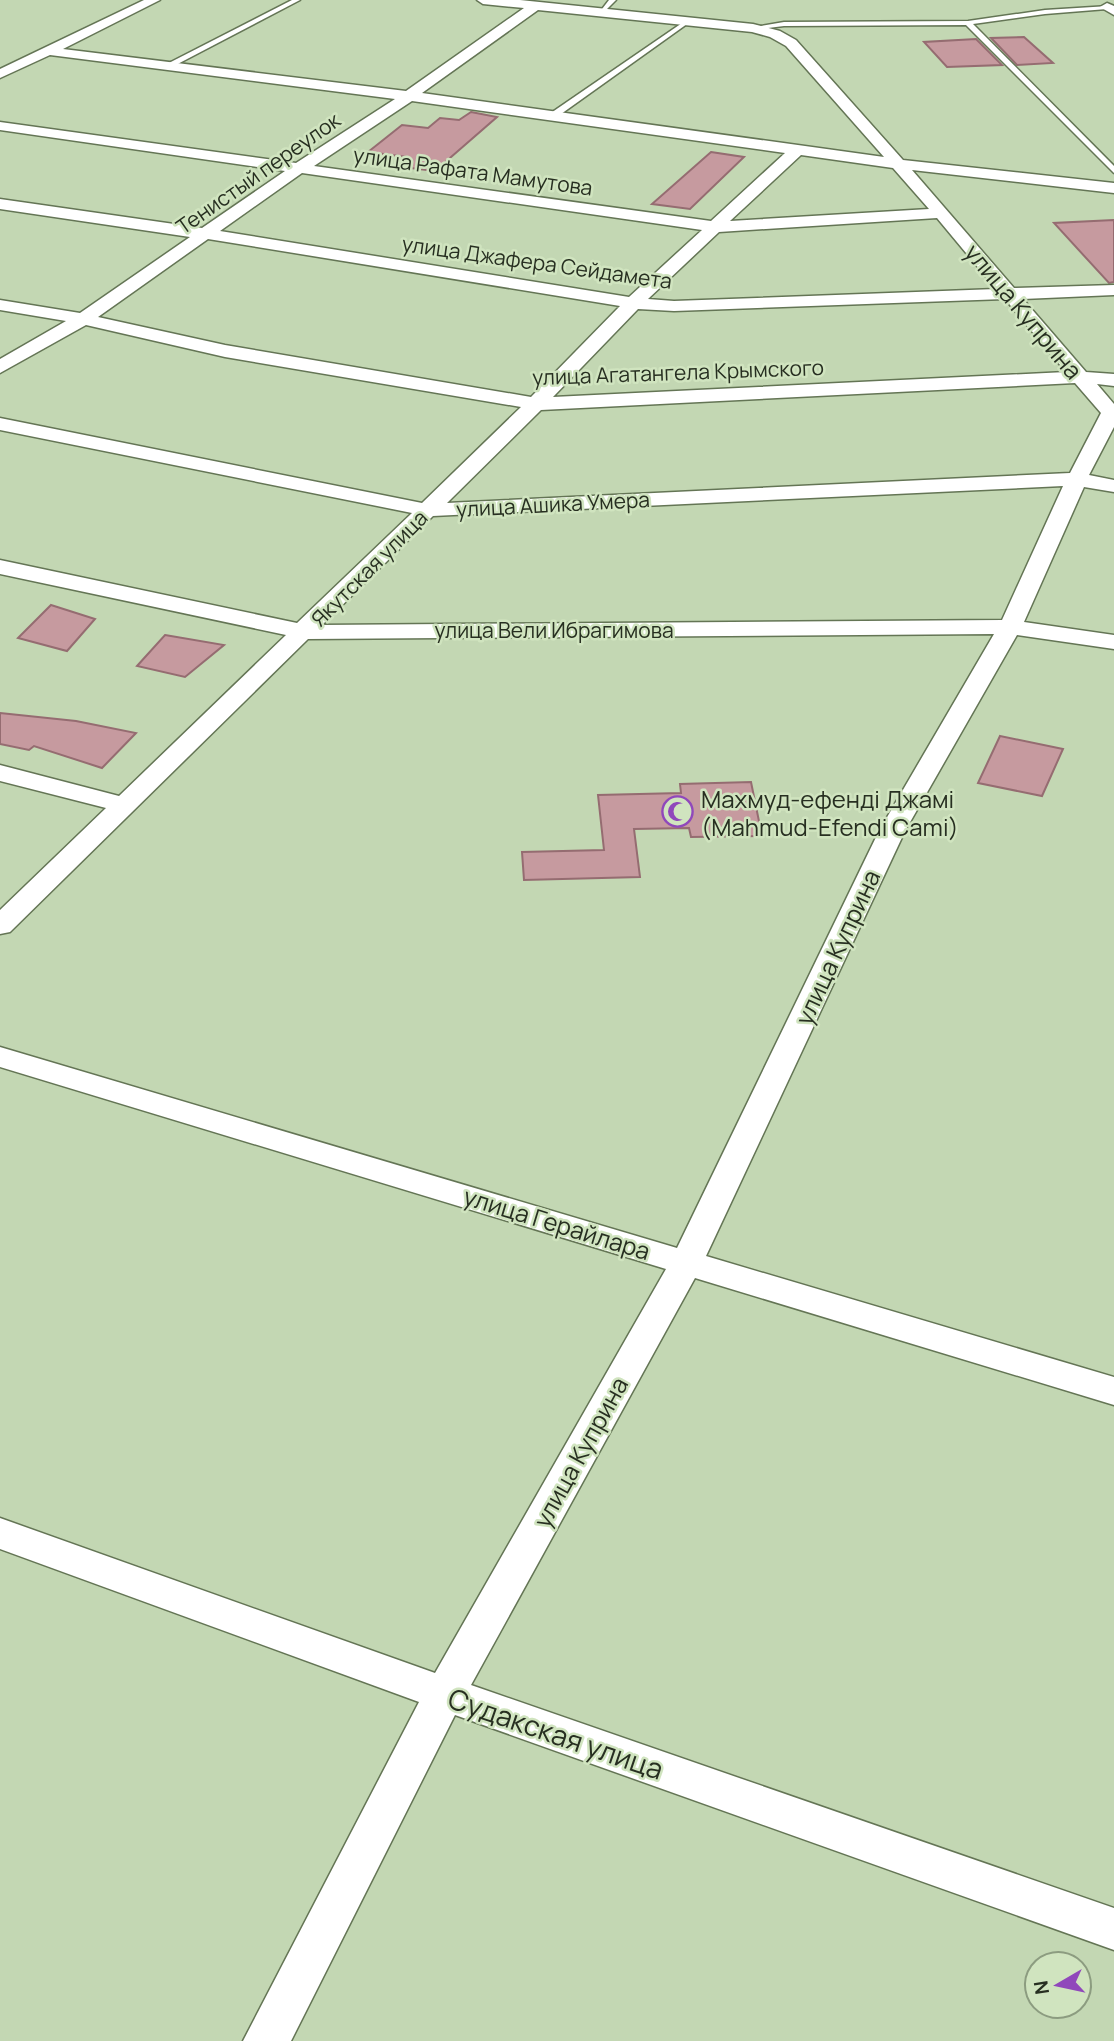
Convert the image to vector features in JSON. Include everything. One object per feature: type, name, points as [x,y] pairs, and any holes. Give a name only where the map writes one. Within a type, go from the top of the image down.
[{"type":"street","points":[[0,74],[154,0]]},
{"type":"street","name":"улица Куприна","points":[[266,2041],[445,1694],[687,1262],[892,831],[1010,627],[1077,480],[1111,413],[941,213],[791,43],[775,34],[753,28],[685,23],[607,6],[535,6],[484,0]]},
{"type":"street","name":"Тенистый переулок","points":[[0,367],[83,319],[300,167],[409,96],[535,6]]},
{"type":"street","points":[[47,51],[409,96],[796,151],[1114,188]]},
{"type":"street","name":"улица Рафата Мамутова","points":[[0,126],[716,227],[941,213]]},
{"type":"street","name":"Якутская улица","points":[[0,926],[537,404],[633,303],[796,151]]},
{"type":"street","name":"улица Джафера Сейдамета","points":[[0,204],[206,234],[633,303],[674,306],[734,305],[1114,290]]},
{"type":"street","name":"улица Агатангела Крымского","points":[[0,305],[83,319],[237,354],[537,404],[1081,377],[1114,380]]},
{"type":"street","name":"улица Ашика Умера","points":[[0,424],[427,510],[1077,480],[1114,486]]},
{"type":"street","name":"улица Вели Ибрагимова","points":[[0,567],[305,632],[1010,627],[1114,642]]},
{"type":"street","points":[[0,773],[124,805]]},
{"type":"street","name":"улица Герайлара","points":[[0,1057],[1114,1391]]},
{"type":"street","name":"Судакская улица","points":[[0,1533],[445,1694],[1114,1929]]},
{"type":"lane","points":[[167,66],[297,0]]},
{"type":"lane","points":[[753,28],[784,24],[968,23],[1045,12],[1110,9]]},
{"type":"lane","points":[[551,117],[685,23]]},
{"type":"lane","points":[[968,23],[1114,171]]},
{"type":"building","points":[[1024,37],[1053,63],[1017,65],[991,38]]},
{"type":"building","points":[[976,39],[1002,65],[947,67],[924,42]]},
{"type":"building","points":[[471,112],[497,117],[435,171],[394,166],[407,157],[368,152],[402,125],[428,128],[440,118],[459,120]]},
{"type":"building","points":[[711,152],[744,157],[690,209],[652,204]]},
{"type":"building","points":[[1114,220],[1114,282],[1109,283],[1054,223]]},
{"type":"building","points":[[51,605],[95,619],[67,651],[18,638]]},
{"type":"building","points":[[165,635],[224,645],[185,677],[137,666]]},
{"type":"building","points":[[0,713],[76,721],[136,733],[102,768],[34,746],[29,750],[0,744]]},
{"type":"building","points":[[1000,736],[1063,749],[1042,796],[978,783]]},
{"type":"building","name":"Махмуд-ефенді Джамі (Mahmud-Efendi Cami)","points":[[751,782],[762,836],[691,837],[689,828],[634,829],[640,877],[524,880],[522,852],[604,850],[598,795],[681,793],[680,784]]},
{"type":"place","name":"Махмуд-ефенді Джамі (Mahmud-Efendi Cami)","points":[[678,812]]}]
